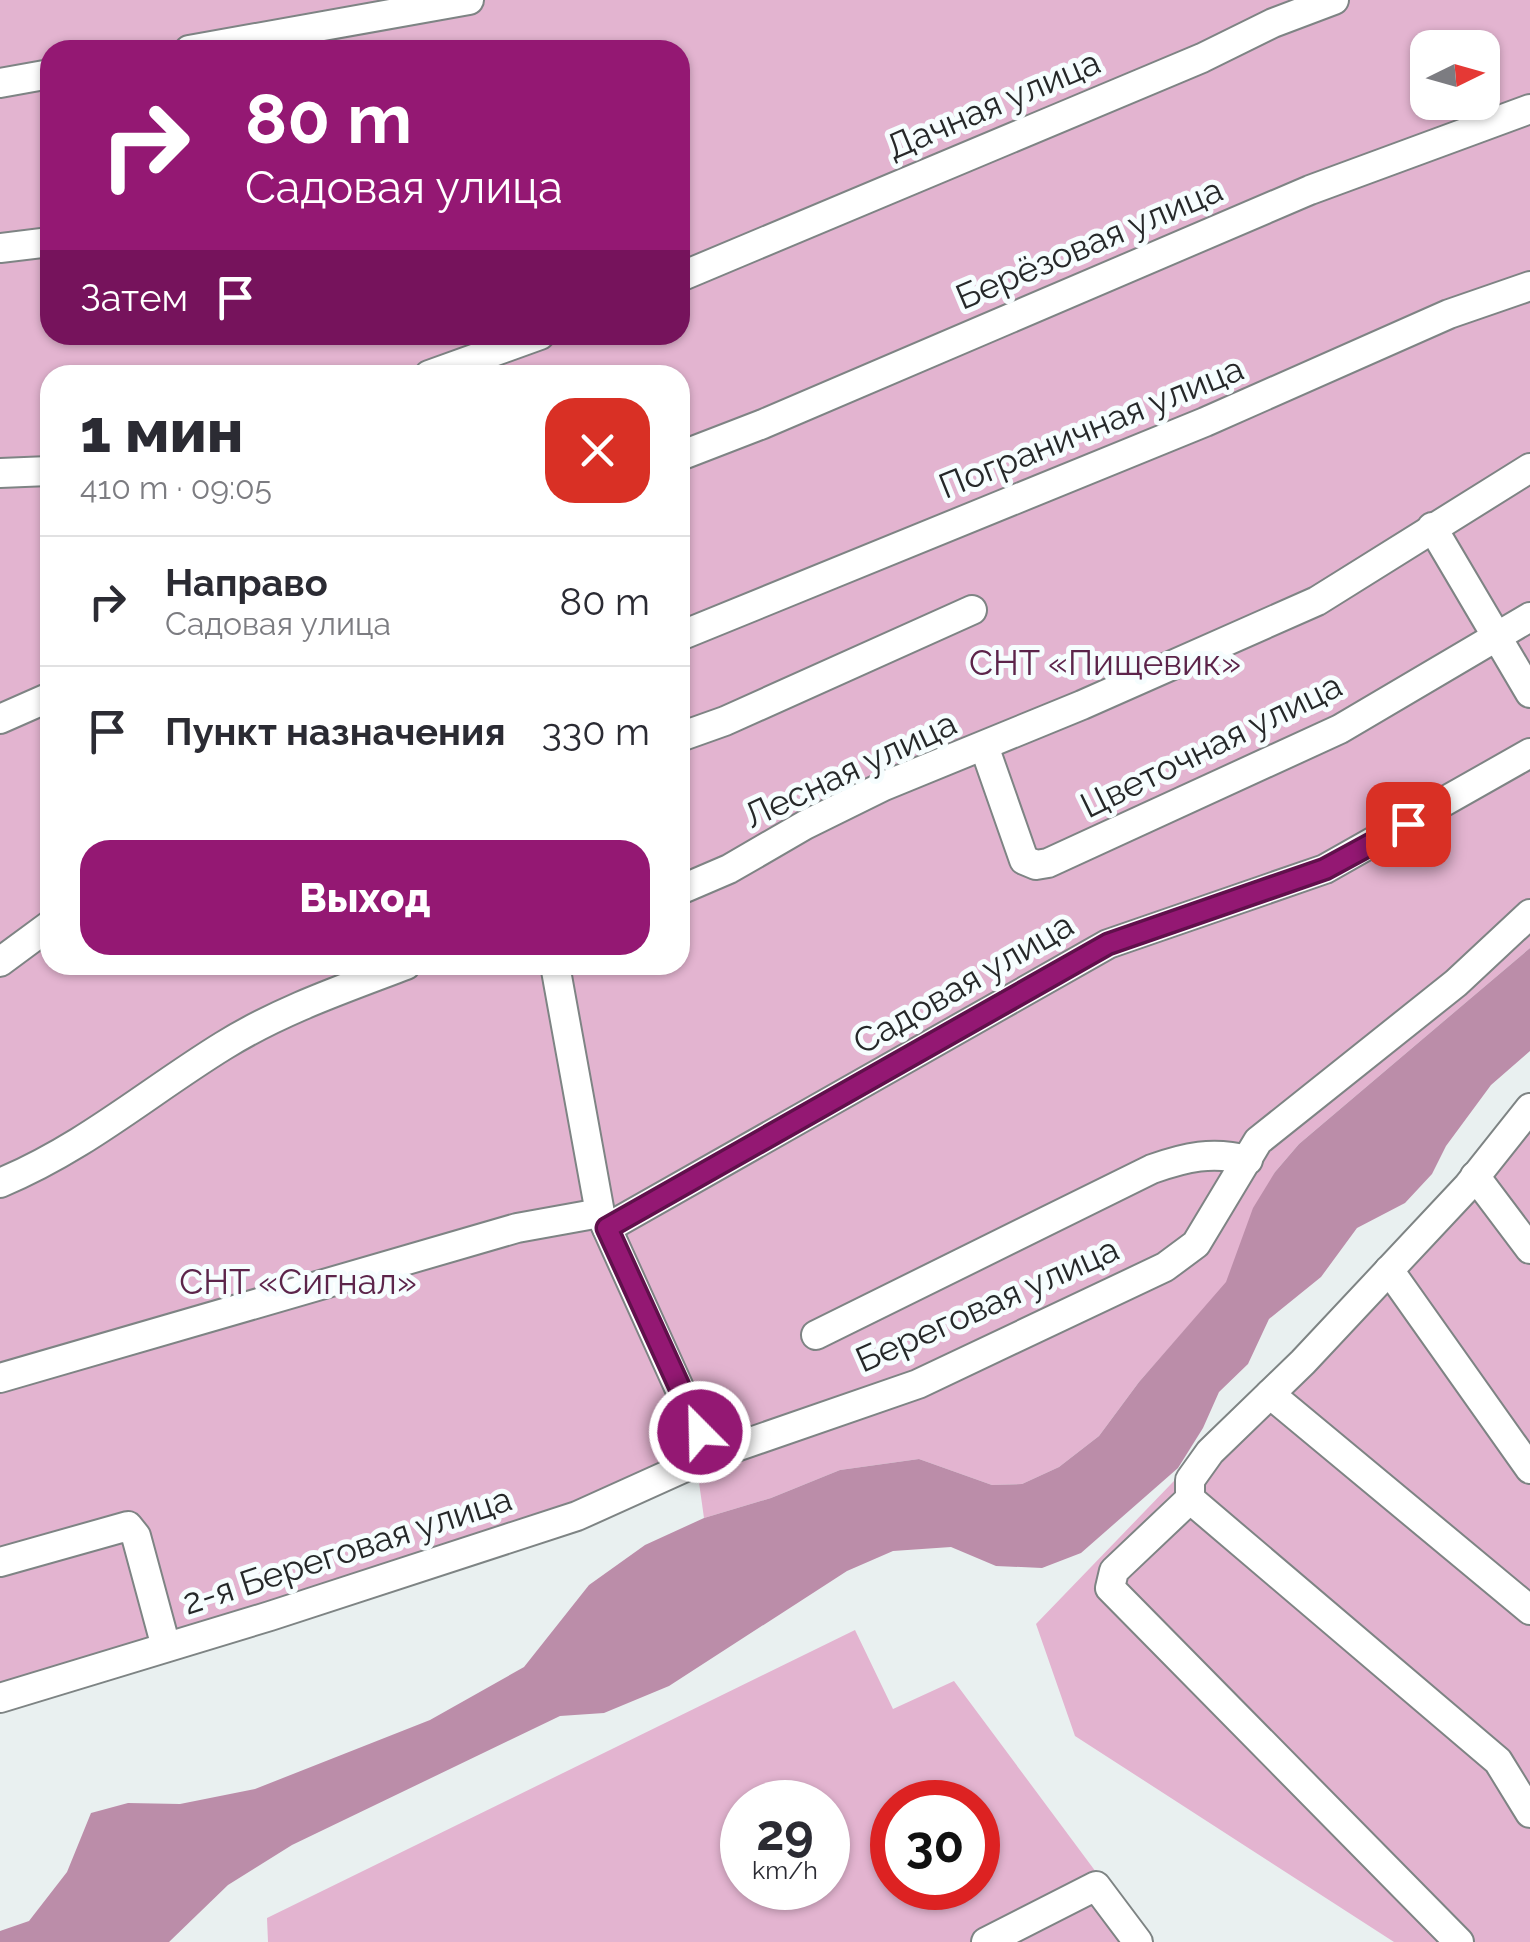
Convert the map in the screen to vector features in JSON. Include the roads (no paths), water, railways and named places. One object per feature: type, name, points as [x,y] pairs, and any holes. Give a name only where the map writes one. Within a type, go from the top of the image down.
[{"type":"street","points":[[245,40],[469,0]]},
{"type":"street","name":"Дачная улица","points":[[690,274],[1334,0]]},
{"type":"street","points":[[0,83],[40,76]]},
{"type":"street","name":"Берёзовая улица","points":[[690,452],[1310,190],[1530,109]]},
{"type":"street","points":[[0,248],[40,243]]},
{"type":"street","name":"Пограничная улица","points":[[690,632],[1205,422],[1450,314],[1530,286]]},
{"type":"street","points":[[458,365],[512,345]]},
{"type":"street","name":"Лесная улица","points":[[690,886],[730,869],[804,825],[884,786],[1317,602],[1530,468]]},
{"type":"street","points":[[0,473],[40,471]]},
{"type":"street","points":[[1432,527],[1530,693]]},
{"type":"street","points":[[690,734],[972,610]]},
{"type":"street","name":"Цветочная улица","points":[[984,746],[1024,860],[1036,865],[1048,863],[1340,728],[1530,617]]},
{"type":"street","points":[[0,719],[40,701]]},
{"type":"street","name":"Садовая улица","points":[[0,1378],[517,1228],[604,1221],[1108,944],[1325,869],[1530,754]]},
{"type":"street","name":"Береговая улица","points":[[710,1456],[918,1384],[1165,1267],[1196,1244],[1258,1140],[1456,983],[1530,914]]},
{"type":"street","points":[[0,962],[40,932]]},
{"type":"street","points":[[0,1183],[75,1147],[221,1048],[284,1011],[379,975]]},
{"type":"street","points":[[557,975],[604,1221],[710,1456]]},
{"type":"street","points":[[1459,1942],[1110,1588],[1114,1571],[1190,1500],[1190,1480],[1210,1452],[1389,1270],[1476,1176],[1530,1108]]},
{"type":"street","name":"Береговая улица","points":[[816,1335],[1152,1170],[1189,1156],[1220,1153],[1248,1160]]},
{"type":"street","points":[[1476,1176],[1530,1249]]},
{"type":"street","points":[[1389,1270],[1530,1470]]},
{"type":"street","points":[[1270,1394],[1530,1610]]},
{"type":"street","name":"2-я Береговая улица","points":[[0,1698],[577,1516],[710,1456]]},
{"type":"street","points":[[1190,1500],[1498,1760],[1530,1813]]},
{"type":"street","points":[[0,1562],[128,1526],[136,1536],[166,1647]]},
{"type":"street","points":[[986,1942],[1096,1886],[1138,1942]]},
{"type":"park label","name":"СНТ «Пищевик»","points":[[1105,662]]},
{"type":"park label","name":"СНТ «Сигнал»","points":[[298,1281]]}]
